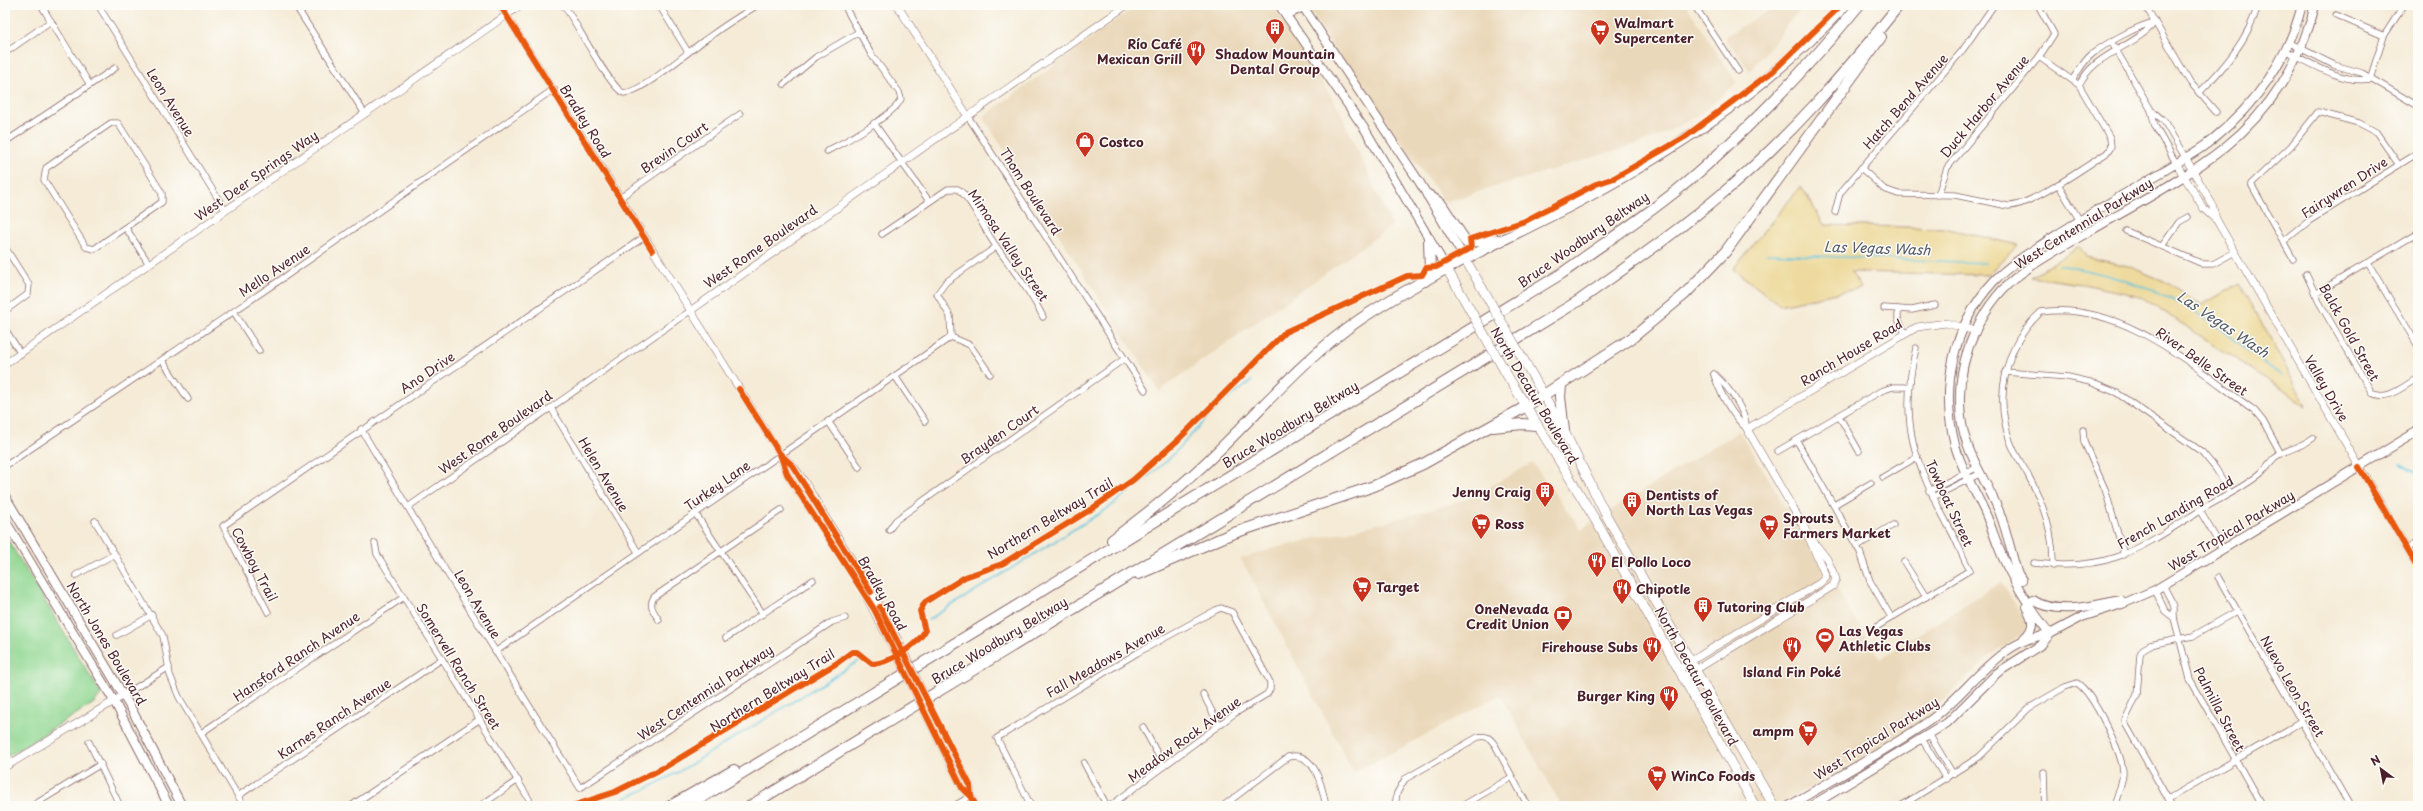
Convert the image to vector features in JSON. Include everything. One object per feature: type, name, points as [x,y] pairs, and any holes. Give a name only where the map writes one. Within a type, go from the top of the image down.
[{"type":"highway","points":[[1066,575],[1188,479],[1295,372],[1326,344],[1373,311],[1425,281],[1633,171],[1704,127],[1787,62],[1845,5]]},
{"type":"highway","name":"Bruce Woodbury Beltway","points":[[688,806],[812,729],[1561,274],[1632,223],[1699,171],[1760,114],[1824,48],[1859,5]]},
{"type":"highway","name":"Bruce Woodbury Beltway","points":[[750,806],[1097,593],[1580,300],[1647,252],[1724,192],[1791,129],[1849,66],[1899,5]]},
{"type":"highway","points":[[1097,593],[1231,534],[1386,481],[1436,458],[1544,396],[1646,327],[1684,295],[1716,262],[1756,212],[1902,5]]},
{"type":"highway","points":[[1428,195],[1441,204],[1466,242],[1504,239]]},
{"type":"highway","points":[[1425,281],[1430,272],[1429,239]]},
{"type":"highway","points":[[1561,385],[1560,397],[1564,431]]},
{"type":"highway","points":[[1489,428],[1522,424],[1536,425]]},
{"type":"highway","points":[[670,806],[759,756],[812,729]]},
{"type":"main road","name":"North Decatur Boulevard","points":[[1279,5],[1366,131],[1525,407],[1593,516],[1755,806]]},
{"type":"main road","name":"West Centennial Parkway","points":[[2050,634],[2007,565],[1985,511],[1966,476],[1955,446],[1948,406],[1950,372],[1963,327],[1978,302],[1995,280],[2029,253],[2213,139],[2238,116],[2269,78],[2286,51],[2302,5]]},
{"type":"main road","name":"West Centennial Parkway","points":[[2050,634],[2048,625],[2017,572],[1998,509],[1978,471],[1966,443],[1960,405],[1965,361],[1976,331],[1992,304],[2022,272],[2192,170],[2225,147],[2257,117],[2283,81],[2297,56],[2315,5]]},
{"type":"main road","name":"North Decatur Boulevard","points":[[1302,6],[1428,195],[1564,431],[1606,515],[1697,669],[1774,806]]},
{"type":"main road","points":[[1287,15],[1302,6]]},
{"type":"main road","name":"West Tropical Parkway","points":[[1789,806],[1919,727],[1954,701],[1983,669],[2001,655],[2034,636],[2050,634],[2082,617],[2143,596],[2155,590],[2418,431]]},
{"type":"main road","name":"North Jones Boulevard","points":[[5,496],[148,737],[182,806]]},
{"type":"main road","name":"North Jones Boulevard","points":[[5,520],[114,701],[169,806]]},
{"type":"main road","points":[[1998,546],[2003,564],[2030,613],[2033,625],[2029,634],[2001,655]]},
{"type":"main road","points":[[26,555],[37,549]]},
{"type":"main road","points":[[2034,600],[2046,607],[2064,608],[2089,606],[2143,596]]},
{"type":"main road","name":"West Tropical Parkway","points":[[1811,806],[1925,736],[1961,711],[1997,673],[2042,644],[2050,634]]},
{"type":"street","points":[[41,5],[90,85]]},
{"type":"street","name":"Leon Avenue","points":[[98,5],[225,210]]},
{"type":"street","points":[[295,5],[365,114]]},
{"type":"street","name":"Bradley Road","points":[[500,5],[554,89],[644,237],[780,454],[787,474],[896,644],[933,721],[962,788],[971,796],[976,806]]},
{"type":"street","name":"West Deer Springs Way","points":[[5,364],[521,5]]},
{"type":"street","points":[[659,5],[688,52]]},
{"type":"street","points":[[565,7],[584,35],[614,87],[624,93],[634,90],[749,7],[758,5]]},
{"type":"street","points":[[827,150],[874,123],[897,106],[901,99],[899,92],[871,54],[844,5]]},
{"type":"street","name":"Thom Boulevard","points":[[897,5],[1144,390]]},
{"type":"street","name":"West Rome Boulevard","points":[[408,507],[1127,5]]},
{"type":"street","points":[[1694,5],[1738,71]]},
{"type":"street","name":"Hatch Bend Avenue","points":[[1835,212],[1840,193],[1962,51],[1994,5]]},
{"type":"street","name":"Duck Harbor Avenue","points":[[1938,195],[1947,168],[2039,58],[2054,34],[2038,5]]},
{"type":"street","points":[[2145,5],[2190,82],[2216,112]]},
{"type":"street","points":[[2199,93],[2221,71],[2239,46],[2258,5]]},
{"type":"street","points":[[2370,79],[2384,36],[2404,5]]},
{"type":"street","points":[[2336,15],[2384,36]]},
{"type":"street","points":[[5,53],[50,20]]},
{"type":"street","points":[[2072,80],[2092,55],[2144,24],[2155,22]]},
{"type":"street","points":[[2079,85],[2095,63],[2148,31],[2155,22]]},
{"type":"street","points":[[784,84],[816,57],[859,32]]},
{"type":"street","name":"Valley Drive","points":[[2112,43],[2151,110],[2155,126],[2176,162],[2204,209],[2216,219]]},
{"type":"street","points":[[2290,43],[2338,66],[2362,73],[2370,79],[2378,81],[2418,106]]},
{"type":"street","points":[[2286,51],[2349,79],[2359,81],[2370,79]]},
{"type":"street","points":[[1861,168],[1884,189],[1898,194],[1955,195],[2017,206],[2058,184],[2106,153],[2111,147],[2110,138],[2079,85],[2039,58]]},
{"type":"street","points":[[5,142],[66,99],[115,68]]},
{"type":"street","name":"Mello Avenue","points":[[5,466],[234,312],[554,89]]},
{"type":"street","name":"Valley Drive","points":[[2151,110],[2164,121],[2185,157],[2212,204],[2216,219],[2234,252],[2418,568]]},
{"type":"street","points":[[2293,258],[2251,184],[2291,146],[2318,112],[2359,123],[2376,132],[2399,165]]},
{"type":"street","name":"Brevin Court","points":[[621,197],[740,114]]},
{"type":"street","points":[[111,123],[118,124],[129,138],[162,193],[162,202],[126,228],[94,249],[86,246],[44,180],[46,168],[111,123]]},
{"type":"street","points":[[874,123],[929,201],[882,234]]},
{"type":"street","name":"Fairywren Drive","points":[[2284,241],[2309,221],[2418,153]]},
{"type":"street","points":[[2058,184],[2080,221]]},
{"type":"street","name":"Mimosa Valley Street","points":[[929,201],[948,189],[955,188],[967,199],[996,247],[1028,288],[1043,317]]},
{"type":"street","points":[[2162,246],[2179,222],[2188,217]]},
{"type":"street","points":[[126,228],[149,264]]},
{"type":"street","points":[[2126,231],[2203,264],[2213,264],[2234,252]]},
{"type":"street","points":[[2315,294],[2418,233]]},
{"type":"street","name":"Ano Drive","points":[[223,526],[361,429],[644,237]]},
{"type":"street","points":[[5,247],[29,285],[28,294],[5,311]]},
{"type":"street","points":[[990,374],[970,345],[951,336],[950,316],[937,294],[946,282],[996,247]]},
{"type":"street","points":[[2368,263],[2418,346]]},
{"type":"street","name":"Balck Gold Street","points":[[2306,274],[2315,294],[2369,389],[2380,396],[2389,395],[2418,378]]},
{"type":"street","points":[[1884,308],[1920,309],[1935,305]]},
{"type":"street","points":[[1898,309],[1899,321],[1904,333]]},
{"type":"street","points":[[234,312],[259,351]]},
{"type":"street","name":"River Belle Street","points":[[2005,372],[2020,338],[2041,312],[2068,312],[2108,320],[2131,328],[2165,346],[2254,410],[2263,421],[2281,454]]},
{"type":"street","name":"Ranch House Road","points":[[1746,429],[1904,333],[1917,327],[1933,323],[1963,327],[1976,331]]},
{"type":"street","points":[[5,329],[20,354]]},
{"type":"street","name":"Turkey Lane","points":[[495,652],[951,336]]},
{"type":"street","name":"Towboat Street","points":[[1916,348],[1909,387],[1909,419],[1917,457],[1929,491],[1970,570],[1926,597]]},
{"type":"street","name":"Brayden Court","points":[[889,530],[896,520],[1124,359]]},
{"type":"street","points":[[162,360],[188,399]]},
{"type":"street","points":[[2053,566],[2053,541],[2047,519],[2037,493],[2010,442],[2003,406],[2005,372],[2068,376],[2117,392],[2202,452],[2216,469],[2230,492]]},
{"type":"street","points":[[1680,673],[1692,661],[1825,579],[1826,573],[1805,529],[1746,429],[1739,422],[1719,389],[1714,374],[1726,385],[1742,411],[1745,418],[1746,429]]},
{"type":"street","points":[[895,376],[926,421]]},
{"type":"street","points":[[1778,451],[1886,389],[1909,387]]},
{"type":"street","name":"Helen Avenue","points":[[551,408],[638,552]]},
{"type":"street","points":[[1839,416],[1859,451]]},
{"type":"street","points":[[828,421],[859,467]]},
{"type":"street","name":"Leon Avenue","points":[[361,429],[495,652],[580,788]]},
{"type":"street","points":[[2083,430],[2084,442],[2105,489],[2124,555]]},
{"type":"street","name":"French Landing Road","points":[[2034,564],[2053,566],[2094,564],[2124,555],[2200,511],[2261,473],[2281,454],[2307,443],[2313,438]]},
{"type":"street","points":[[1796,441],[1857,546],[1870,581],[1891,617]]},
{"type":"street","points":[[1883,477],[1917,457]]},
{"type":"street","points":[[1929,491],[1978,471]]},
{"type":"street","points":[[1933,497],[1966,476]]},
{"type":"street","points":[[1834,505],[1871,483]]},
{"type":"street","points":[[659,620],[651,605],[654,597],[781,510]]},
{"type":"street","points":[[2200,511],[2223,550]]},
{"type":"street","points":[[695,513],[763,614]]},
{"type":"street","points":[[95,521],[152,615],[167,646],[169,668],[175,690],[244,806]]},
{"type":"street","points":[[1857,546],[1893,525]]},
{"type":"street","name":"Cowboy Trail","points":[[223,526],[268,612]]},
{"type":"street","points":[[1680,673],[1697,669],[1829,589],[1835,583],[1836,576],[1827,559],[1805,529]]},
{"type":"street","points":[[2407,549],[2418,542]]},
{"type":"street","name":"Somervell Ranch Street","points":[[375,543],[377,554],[529,799]]},
{"type":"street","points":[[76,575],[115,554]]},
{"type":"street","points":[[1872,629],[1926,597],[1904,562]]},
{"type":"street","name":"Nuevo Leon Street","points":[[2218,578],[2350,806]]},
{"type":"street","points":[[726,638],[813,580]]},
{"type":"street","name":"Palmilla Street","points":[[2163,585],[2175,608],[2174,618],[2190,679],[2262,806]]},
{"type":"street","points":[[1787,603],[1826,588],[1829,589]]},
{"type":"street","points":[[2155,590],[2167,614],[2174,618]]},
{"type":"street","name":"Hansford Ranch Avenue","points":[[200,733],[404,597]]},
{"type":"street","points":[[2163,607],[2172,602]]},
{"type":"street","name":"Meadow Rock Avenue","points":[[1110,806],[1219,725],[1266,694],[1270,689],[1270,682],[1235,616],[1227,609]]},
{"type":"street","name":"Fall Meadows Avenue","points":[[1031,806],[997,738],[1137,653],[1216,610],[1227,609]]},
{"type":"street","points":[[2172,806],[2126,725],[2125,720],[2137,695],[2140,654],[2147,646],[2192,636],[2237,611]]},
{"type":"street","points":[[117,635],[152,615]]},
{"type":"street","name":"West Centennial Parkway","points":[[580,788],[832,622],[845,618]]},
{"type":"street","points":[[1750,626],[1755,633]]},
{"type":"street","name":"Karnes Ranch Avenue","points":[[238,796],[442,659]]},
{"type":"street","points":[[5,767],[169,668]]},
{"type":"street","points":[[1901,806],[1946,779],[1989,748],[2029,708],[2065,687],[2077,684],[2090,699],[2120,755],[2123,773],[2114,806]]},
{"type":"street","points":[[1202,694],[1219,725]]},
{"type":"street","points":[[351,806],[480,719]]},
{"type":"street","points":[[2168,799],[2301,722]]},
{"type":"street","points":[[1143,727],[1164,766]]},
{"type":"street","points":[[1919,727],[1943,758],[1953,774]]},
{"type":"street","points":[[1925,736],[1936,762],[1946,779]]},
{"type":"street","points":[[1395,806],[1396,793],[1404,779],[1478,737],[1487,737],[1495,745],[1528,806]]},
{"type":"street","points":[[89,742],[101,764],[120,806]]},
{"type":"street","points":[[1223,806],[1288,757],[1298,755],[1305,757],[1316,773],[1323,790],[1326,806]]},
{"type":"street","points":[[1936,762],[1943,758]]},
{"type":"street","points":[[1084,763],[1107,806]]},
{"type":"street","points":[[32,806],[101,764]]},
{"type":"street","points":[[2044,772],[2045,806]]},
{"type":"street","points":[[1462,806],[1512,777]]},
{"type":"street","points":[[480,806],[518,780]]},
{"type":"street","points":[[954,806],[971,796]]},
{"type":"shaded area","points":[[1137,5],[1272,5],[1338,107],[1392,226],[1159,391],[983,117]]},
{"type":"shaded area","points":[[1306,5],[1686,5],[1737,83],[1699,115],[1654,139],[1445,202],[1334,49]]},
{"type":"shaded area","points":[[1778,5],[1804,5],[1750,71],[1724,37]]},
{"type":"shaded area","points":[[1739,431],[1880,659],[2001,582],[2026,621],[2026,631],[1989,656],[1923,720],[1779,806],[1561,806],[1500,695],[1354,773],[1241,559],[1275,548],[1383,523],[1470,498],[1532,463],[1581,529]]},
{"type":"green space","points":[[5,535],[101,694],[94,703],[5,758]]},
{"type":"sand","points":[[1801,186],[1824,225],[1944,228],[2018,245],[1988,275],[1851,272],[1861,288],[1780,305],[1733,269]]},
{"type":"sand","points":[[2079,246],[2086,257],[2128,266],[2164,281],[2202,305],[2240,283],[2307,406],[2140,296],[2082,284],[2031,277]]},
{"type":"waterway","name":"Las Vegas Wash","points":[[1767,254],[1985,263]]},
{"type":"waterway","name":"Las Vegas Wash","points":[[2059,265],[2123,280],[2168,297],[2209,321],[2282,376]]},
{"type":"waterway","name":"Las Vegas Wash","points":[[928,620],[1110,507],[1168,460],[1220,404],[1252,381]]},
{"type":"waterway","name":"Las Vegas Wash","points":[[2400,463],[2418,473]]},
{"type":"waterway","name":"Las Vegas Wash","points":[[607,806],[646,789],[680,771],[859,661]]},
{"type":"cycle path","points":[[500,5],[652,250]]},
{"type":"cycle path","name":"Northern Beltway Trail","points":[[572,806],[615,792],[665,767],[837,663],[852,652],[857,652],[872,664],[887,661],[902,653],[921,637],[925,631],[920,611],[925,602],[965,577],[1002,564],[1093,508],[1133,480],[1178,440],[1285,332],[1407,276],[1422,275],[1426,268],[1436,267],[1471,248],[1470,239],[1525,221],[1596,184],[1614,178],[1685,137],[1773,71],[1841,5]]},
{"type":"cycle path","points":[[739,389],[780,454],[787,474],[874,609],[962,788],[971,796]]},
{"type":"cycle path","points":[[780,454],[792,465],[871,592]]},
{"type":"cycle path","points":[[2359,467],[2418,568]]},
{"type":"cycle path","points":[[880,607],[970,785],[971,796],[976,806]]},
{"type":"place","name":"Shadow Mountain Dental Group","points":[[1275,45]]},
{"type":"place","name":"Walmart Supercenter","points":[[1600,46]]},
{"type":"place","name":"Río Café Mexican Grill","points":[[1196,67]]},
{"type":"place","name":"Costco","points":[[1085,158]]},
{"type":"place","name":"Jenny Craig","points":[[1545,508]]},
{"type":"place","name":"Dentists of North Las Vegas","points":[[1632,518]]},
{"type":"place","name":"Ross","points":[[1481,540]]},
{"type":"place","name":"Sprouts Farmers Market","points":[[1769,541]]},
{"type":"place","name":"El Pollo Loco","points":[[1597,578]]},
{"type":"place","name":"Target","points":[[1362,603]]},
{"type":"place","name":"Chipotle","points":[[1622,605]]},
{"type":"place","name":"Tutoring Club","points":[[1703,623]]},
{"type":"place","name":"OneNevada Credit Union","points":[[1563,632]]},
{"type":"place","name":"Las Vegas Athletic Clubs","points":[[1825,654]]},
{"type":"place","name":"Firehouse Subs","points":[[1652,663]]},
{"type":"place","name":"Island Fin Poké","points":[[1792,663]]},
{"type":"place","name":"Burger King","points":[[1669,712]]},
{"type":"place","name":"ampm","points":[[1808,747]]},
{"type":"place","name":"WinCo Foods","points":[[1657,792]]}]
